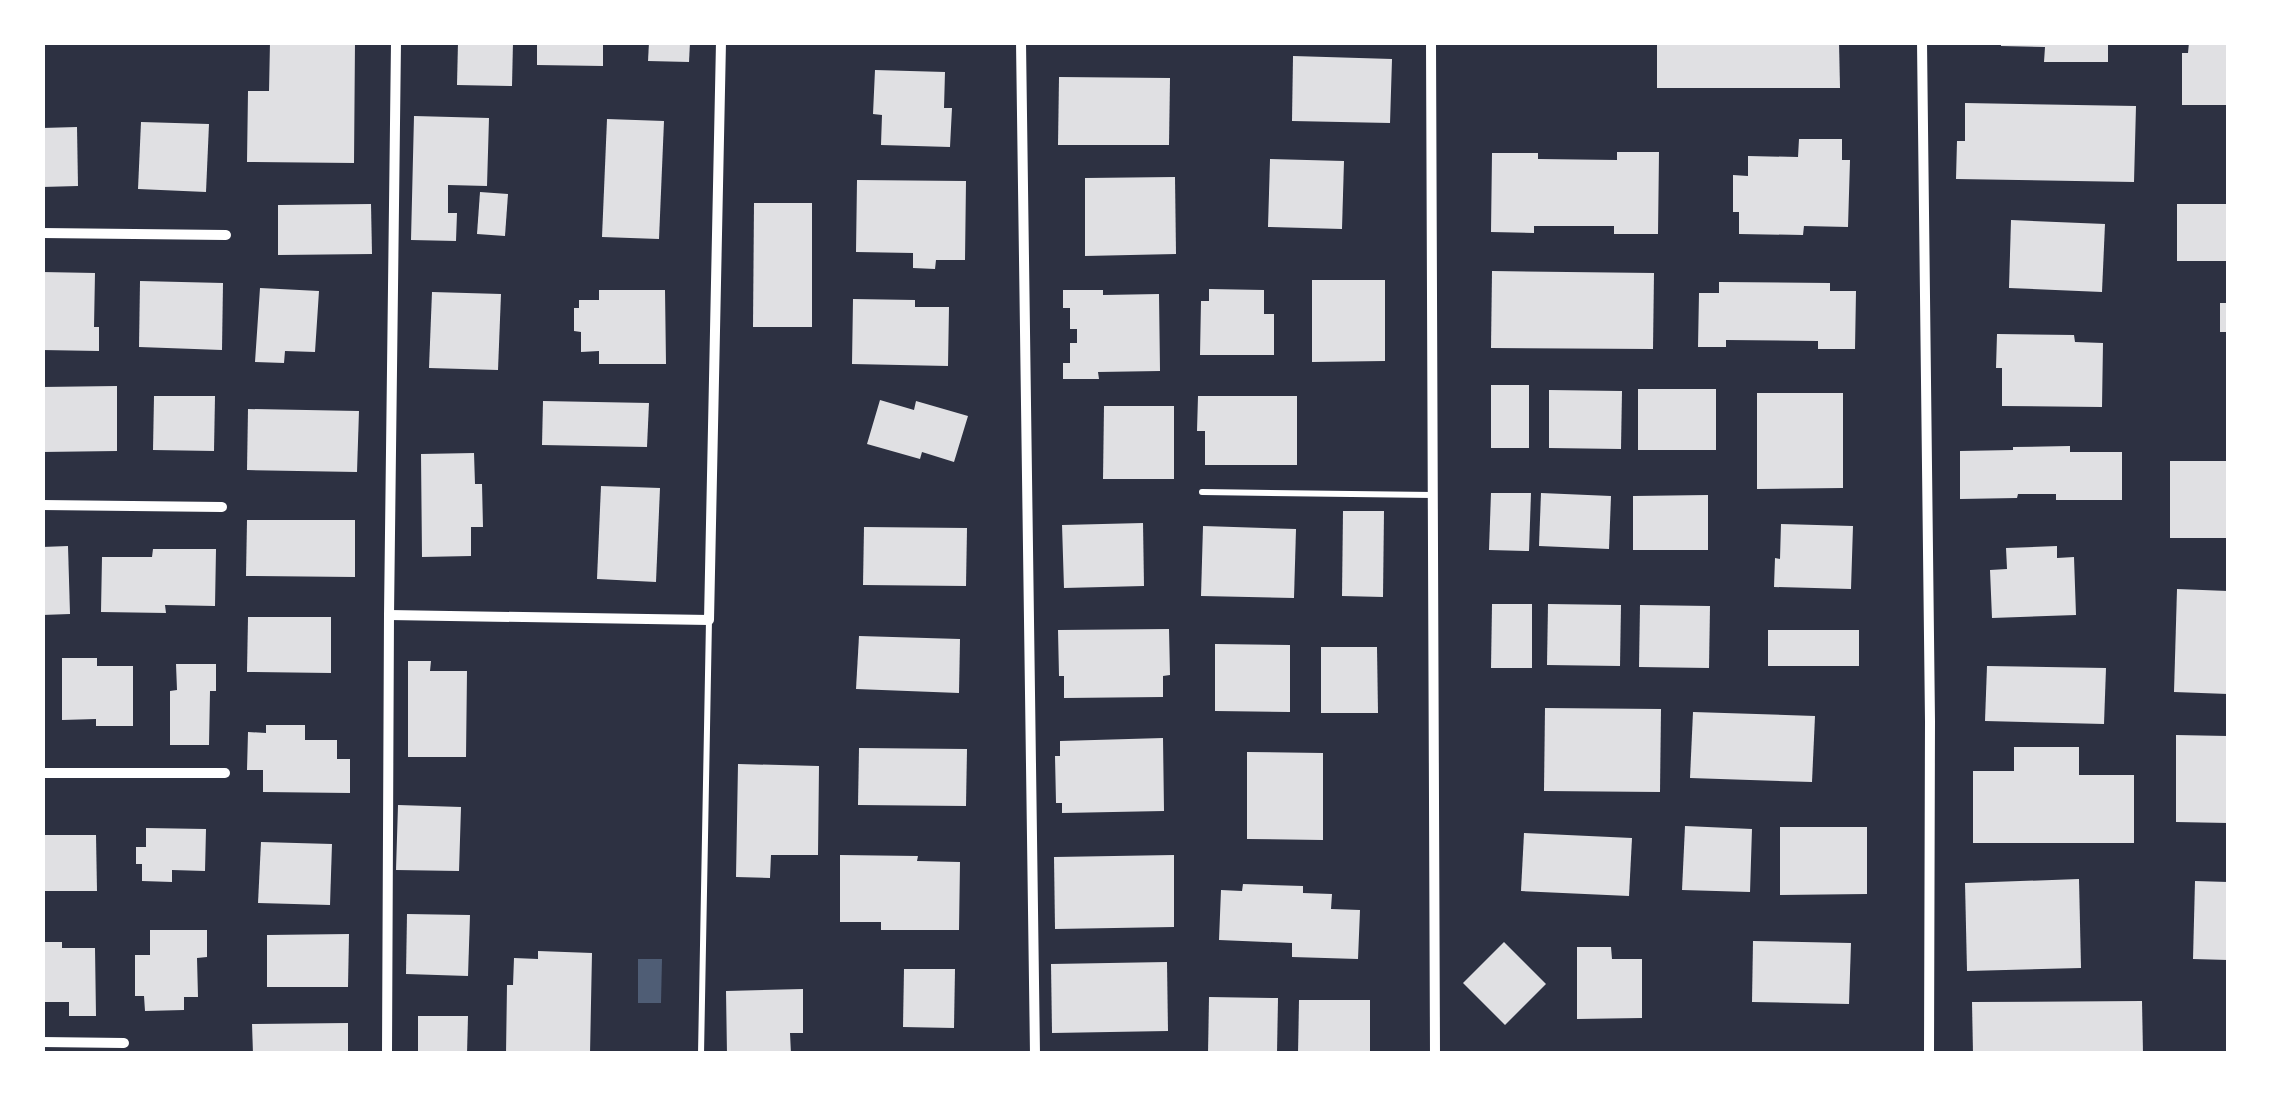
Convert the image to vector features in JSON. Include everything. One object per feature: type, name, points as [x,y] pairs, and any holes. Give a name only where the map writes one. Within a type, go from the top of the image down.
[{"type":"street","points":[[388,1054],[396,42]]},
{"type":"street","points":[[389,614],[709,620],[721,42]]},
{"type":"street","points":[[1021,42],[1035,1054]]},
{"type":"street","points":[[1431,42],[1435,1054]]},
{"type":"street","points":[[1922,42],[1930,721],[1929,1054]]},
{"type":"street","points":[[42,233],[226,234]]},
{"type":"street","points":[[42,505],[222,507]]},
{"type":"street","points":[[42,774],[224,773]]},
{"type":"street","points":[[42,1042],[124,1043]]},
{"type":"lane","points":[[1202,492],[1432,495]]},
{"type":"lane","points":[[701,1054],[709,620]]},
{"type":"water","points":[[638,959],[662,959],[661,1003],[638,1003]]},
{"type":"building","points":[[270,42],[355,42],[354,163],[247,162],[248,91],[269,91]]},
{"type":"building","points":[[458,42],[513,42],[512,86],[457,85]]},
{"type":"building","points":[[537,42],[603,42],[603,66],[537,65]]},
{"type":"building","points":[[649,42],[690,42],[689,62],[648,61]]},
{"type":"building","points":[[1657,42],[1839,42],[1840,88],[1657,88]]},
{"type":"building","points":[[2001,42],[2108,42],[2108,62],[2044,62],[2045,47],[2001,46]]},
{"type":"building","points":[[2189,42],[2228,42],[2228,105],[2182,105],[2182,53],[2188,53]]},
{"type":"building","points":[[1293,56],[1392,59],[1390,123],[1292,121]]},
{"type":"building","points":[[875,70],[945,72],[944,108],[952,108],[950,147],[881,145],[882,115],[873,114]]},
{"type":"building","points":[[1059,77],[1170,78],[1169,145],[1058,145]]},
{"type":"building","points":[[1965,103],[2136,106],[2134,182],[1956,179],[1957,141],[1965,141]]},
{"type":"building","points":[[414,116],[489,118],[487,186],[448,185],[448,213],[457,213],[456,241],[411,240]]},
{"type":"building","points":[[607,119],[664,121],[659,239],[602,237]]},
{"type":"building","points":[[141,122],[209,124],[206,192],[138,189]]},
{"type":"building","points":[[77,127],[78,186],[42,187],[42,128]]},
{"type":"building","points":[[1799,139],[1842,139],[1842,160],[1850,160],[1848,227],[1804,226],[1803,235],[1739,234],[1739,212],[1733,212],[1733,175],[1748,176],[1748,156],[1798,157]]},
{"type":"building","points":[[1617,152],[1659,152],[1658,234],[1614,234],[1614,226],[1534,226],[1534,233],[1491,232],[1492,153],[1538,153],[1538,159],[1617,160]]},
{"type":"building","points":[[1270,159],[1344,161],[1342,229],[1268,227]]},
{"type":"building","points":[[1175,177],[1176,254],[1085,256],[1085,178]]},
{"type":"building","points":[[857,180],[966,181],[965,260],[936,260],[935,269],[913,268],[913,253],[856,252]]},
{"type":"building","points":[[480,192],[508,194],[505,236],[477,234]]},
{"type":"building","points":[[754,203],[812,203],[812,327],[753,327]]},
{"type":"building","points":[[371,204],[372,254],[278,255],[278,205]]},
{"type":"building","points":[[2177,204],[2228,204],[2228,261],[2177,261]]},
{"type":"building","points":[[2011,220],[2105,224],[2102,292],[2009,288]]},
{"type":"building","points":[[1492,271],[1654,273],[1653,349],[1491,348]]},
{"type":"building","points":[[42,272],[95,273],[94,327],[99,327],[99,351],[42,350]]},
{"type":"building","points":[[1312,280],[1385,280],[1385,361],[1312,362]]},
{"type":"building","points":[[140,281],[223,283],[222,350],[139,347]]},
{"type":"building","points":[[1719,282],[1830,283],[1830,291],[1856,291],[1855,349],[1818,349],[1818,341],[1726,340],[1726,347],[1698,347],[1699,293],[1719,293]]},
{"type":"building","points":[[260,288],[319,291],[315,352],[285,351],[284,363],[255,362]]},
{"type":"building","points":[[1209,289],[1264,290],[1264,314],[1274,314],[1274,355],[1200,355],[1201,301],[1209,301]]},
{"type":"building","points":[[599,290],[665,290],[666,364],[599,364],[599,351],[581,352],[581,332],[574,331],[574,308],[579,308],[579,300],[599,300]]},
{"type":"building","points":[[1063,290],[1103,290],[1103,295],[1159,294],[1160,371],[1098,372],[1099,379],[1063,379],[1063,363],[1070,363],[1070,343],[1077,343],[1077,329],[1070,329],[1070,308],[1063,308]]},
{"type":"building","points":[[432,292],[501,294],[498,370],[429,368]]},
{"type":"building","points":[[853,299],[915,300],[915,307],[949,307],[948,366],[852,364]]},
{"type":"building","points":[[2220,303],[2228,303],[2228,332],[2220,332]]},
{"type":"building","points":[[1997,334],[2074,335],[2075,342],[2103,343],[2102,407],[2002,406],[2002,368],[1996,368]]},
{"type":"building","points":[[1491,385],[1529,385],[1529,448],[1491,448]]},
{"type":"building","points":[[117,386],[117,451],[42,452],[42,387]]},
{"type":"building","points":[[1638,389],[1716,389],[1716,450],[1638,450]]},
{"type":"building","points":[[1549,390],[1622,391],[1621,449],[1549,448]]},
{"type":"building","points":[[1757,393],[1843,393],[1843,488],[1757,489]]},
{"type":"building","points":[[154,396],[215,396],[214,451],[153,450]]},
{"type":"building","points":[[1198,396],[1297,396],[1297,465],[1205,465],[1205,431],[1197,431]]},
{"type":"building","points":[[880,400],[914,410],[916,401],[968,416],[954,462],[922,452],[920,459],[867,444]]},
{"type":"building","points":[[543,401],[649,403],[647,447],[542,445]]},
{"type":"building","points":[[1104,406],[1174,406],[1174,479],[1103,479]]},
{"type":"building","points":[[248,409],[359,411],[357,472],[247,470]]},
{"type":"building","points":[[2070,446],[2070,452],[2122,452],[2122,500],[2056,500],[2056,494],[1960,499],[1960,451]]},
{"type":"building","points":[[474,453],[475,484],[482,484],[483,527],[471,527],[471,556],[422,557],[421,454]]},
{"type":"building","points":[[2170,461],[2228,461],[2228,538],[2170,538]]},
{"type":"building","points":[[601,486],[660,488],[656,582],[597,579]]},
{"type":"building","points":[[1491,493],[1531,493],[1529,551],[1489,550]]},
{"type":"building","points":[[1541,493],[1611,496],[1609,549],[1539,546]]},
{"type":"building","points":[[1708,495],[1708,550],[1633,550],[1633,496]]},
{"type":"building","points":[[1343,511],[1384,511],[1383,597],[1342,596]]},
{"type":"building","points":[[247,520],[355,520],[355,577],[246,576]]},
{"type":"building","points":[[1143,523],[1144,586],[1064,588],[1062,525]]},
{"type":"building","points":[[1781,524],[1853,526],[1851,589],[1774,587]]},
{"type":"building","points":[[1203,526],[1296,529],[1294,598],[1201,596]]},
{"type":"building","points":[[864,527],[967,528],[966,586],[863,585]]},
{"type":"building","points":[[68,546],[70,614],[42,615],[42,547]]},
{"type":"building","points":[[2057,546],[2057,558],[2074,557],[2076,615],[1992,618],[1990,570],[2007,569],[2006,548]]},
{"type":"building","points":[[153,549],[216,549],[215,606],[165,605],[166,613],[101,612],[102,557],[152,557]]},
{"type":"building","points":[[2177,589],[2228,591],[2228,694],[2174,692]]},
{"type":"building","points":[[1492,604],[1532,604],[1532,668],[1491,668]]},
{"type":"building","points":[[1548,604],[1621,605],[1620,666],[1547,665]]},
{"type":"building","points":[[1640,605],[1710,606],[1709,668],[1639,667]]},
{"type":"building","points":[[248,617],[331,617],[331,673],[247,672]]},
{"type":"building","points":[[1169,629],[1170,675],[1163,676],[1163,697],[1064,698],[1064,676],[1059,676],[1058,630]]},
{"type":"building","points":[[1768,630],[1859,630],[1859,666],[1768,666]]},
{"type":"building","points":[[859,636],[960,639],[959,693],[856,689]]},
{"type":"building","points":[[1215,644],[1290,645],[1290,712],[1215,711]]},
{"type":"building","points":[[1321,647],[1377,647],[1378,713],[1321,713]]},
{"type":"building","points":[[62,658],[97,658],[97,666],[133,666],[133,726],[96,726],[96,719],[62,720]]},
{"type":"building","points":[[408,661],[431,661],[430,671],[467,671],[466,757],[408,757]]},
{"type":"building","points":[[176,664],[216,664],[216,691],[210,691],[209,745],[170,745],[170,691],[177,690]]},
{"type":"building","points":[[1987,666],[2106,668],[2104,724],[1985,721]]},
{"type":"building","points":[[1545,708],[1661,709],[1660,792],[1544,791]]},
{"type":"building","points":[[1693,712],[1815,716],[1812,782],[1690,778]]},
{"type":"building","points":[[266,725],[305,725],[305,740],[337,740],[337,759],[350,759],[350,793],[263,792],[263,770],[247,770],[248,732],[266,733]]},
{"type":"building","points":[[2176,735],[2228,736],[2228,823],[2176,822]]},
{"type":"building","points":[[1163,738],[1164,811],[1062,813],[1062,803],[1056,803],[1055,756],[1060,756],[1060,741]]},
{"type":"building","points":[[2014,747],[2079,747],[2079,775],[2134,775],[2134,843],[1973,843],[1973,771],[2014,771]]},
{"type":"building","points":[[859,748],[967,749],[966,806],[858,805]]},
{"type":"building","points":[[1247,752],[1323,753],[1323,840],[1247,839]]},
{"type":"building","points":[[738,764],[819,766],[818,855],[771,855],[770,878],[736,877]]},
{"type":"building","points":[[398,805],[461,807],[459,871],[396,870]]},
{"type":"building","points":[[1685,826],[1752,829],[1750,892],[1682,890]]},
{"type":"building","points":[[1780,827],[1867,827],[1867,894],[1780,895]]},
{"type":"building","points":[[146,828],[206,829],[205,871],[172,870],[172,882],[142,881],[136,847],[146,847]]},
{"type":"building","points":[[1524,833],[1632,838],[1629,896],[1521,891]]},
{"type":"building","points":[[42,835],[96,835],[97,891],[42,891]]},
{"type":"building","points":[[261,842],[332,844],[330,905],[258,903]]},
{"type":"building","points":[[840,855],[918,856],[917,861],[960,862],[959,930],[881,930],[881,922],[840,922]]},
{"type":"building","points":[[1174,855],[1174,927],[1055,929],[1054,857]]},
{"type":"building","points":[[2079,879],[2081,968],[1967,971],[1965,883]]},
{"type":"building","points":[[2195,881],[2228,882],[2228,960],[2193,959]]},
{"type":"building","points":[[1243,884],[1303,886],[1303,893],[1332,894],[1331,909],[1360,910],[1358,959],[1292,957],[1292,943],[1219,940],[1221,890],[1242,891]]},
{"type":"building","points":[[407,914],[470,915],[468,976],[406,974]]},
{"type":"building","points":[[150,930],[207,930],[207,957],[197,958],[198,997],[184,997],[184,1010],[145,1011],[144,996],[135,996],[135,955],[150,955]]},
{"type":"building","points":[[349,934],[348,987],[267,987],[267,935]]},
{"type":"building","points":[[1753,941],[1851,943],[1849,1004],[1752,1002]]},
{"type":"building","points":[[42,942],[62,942],[62,948],[95,948],[96,1016],[69,1016],[69,1002],[42,1002]]},
{"type":"building","points":[[1504,942],[1546,984],[1505,1025],[1463,983]]},
{"type":"building","points":[[1577,947],[1611,947],[1612,959],[1642,959],[1642,1018],[1577,1019]]},
{"type":"building","points":[[538,951],[592,953],[590,1054],[506,1054],[507,985],[513,985],[514,958],[538,959]]},
{"type":"building","points":[[1167,962],[1168,1031],[1052,1033],[1051,964]]},
{"type":"building","points":[[904,969],[955,969],[954,1028],[903,1027]]},
{"type":"building","points":[[803,989],[803,1033],[790,1033],[791,1054],[727,1054],[726,991]]},
{"type":"building","points":[[1209,997],[1278,998],[1277,1054],[1208,1054]]},
{"type":"building","points":[[1299,1000],[1370,1000],[1370,1054],[1298,1054]]},
{"type":"building","points":[[2142,1001],[2143,1054],[1973,1054],[1972,1002]]},
{"type":"building","points":[[418,1016],[468,1016],[467,1054],[418,1054]]},
{"type":"building","points":[[348,1023],[348,1054],[253,1054],[252,1024]]}]
